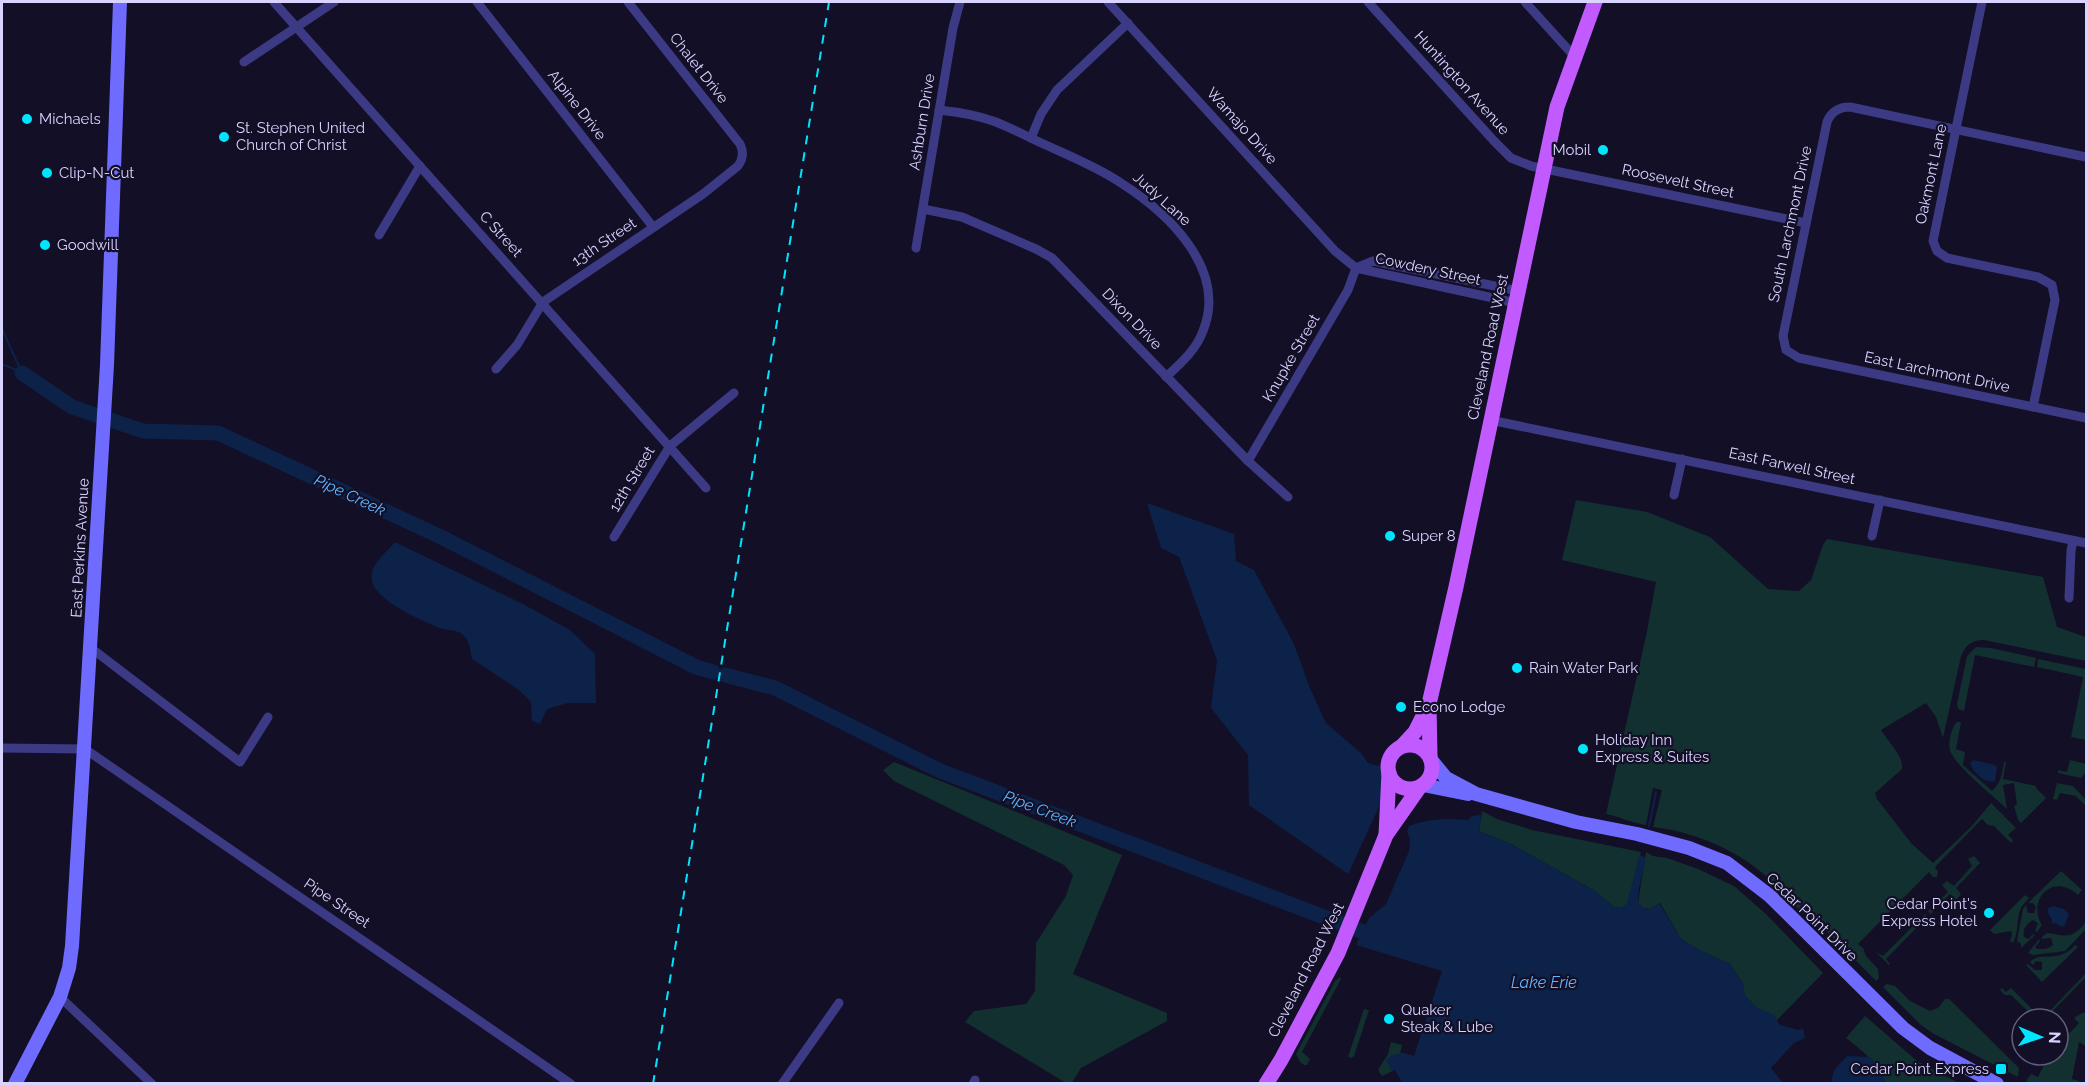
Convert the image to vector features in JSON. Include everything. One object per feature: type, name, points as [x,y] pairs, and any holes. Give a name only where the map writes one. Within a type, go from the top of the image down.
[{"type":"main road","name":"East Perkins Avenue","points":[[15,1083],[60,997],[69,968],[72,946],[104,407],[120,2]]},
{"type":"main road","name":"Cleveland Road West","points":[[1402,746],[1415,732],[1429,704],[1456,587],[1557,107],[1595,2]]},
{"type":"main road","name":"Cleveland Road West","points":[[1429,704],[1431,759]]},
{"type":"main road","points":[[1402,746],[1418,746],[1431,759],[1432,772],[1421,787],[1403,788],[1394,782],[1389,773],[1390,757],[1402,746]]},
{"type":"main road","name":"Cedar Point Drive","points":[[1431,759],[1446,778],[1476,794],[1576,822],[1689,848],[1727,863],[1770,896],[1903,1028],[1930,1048],[1997,1083]]},
{"type":"main road","name":"Cleveland Road West","points":[[1386,835],[1389,773]]},
{"type":"main road","name":"Cleveland Road West","points":[[1266,1083],[1281,1060],[1338,952],[1386,835],[1421,787]]},
{"type":"main road","name":"Cedar Point Drive","points":[[1421,787],[1476,794]]},
{"type":"street","name":"C Street","points":[[274,2],[706,488]]},
{"type":"street","points":[[244,62],[334,2]]},
{"type":"street","name":"Alpine Drive","points":[[477,2],[653,227]]},
{"type":"street","name":"Chalet Drive","points":[[628,2],[739,142],[743,154]]},
{"type":"street","name":"Ashburn Drive","points":[[916,248],[953,28],[960,2]]},
{"type":"street","name":"Wamajo Drive","points":[[1108,2],[1335,251],[1356,268]]},
{"type":"street","name":"Huntington Avenue","points":[[1368,2],[1507,154],[1521,163],[1545,169]]},
{"type":"street","points":[[1525,2],[1574,56]]},
{"type":"street","name":"Oakmont Lane","points":[[1982,2],[1934,232],[1934,243],[1937,251],[1952,260],[2043,279],[2052,285],[2055,294],[2033,407]]},
{"type":"street","points":[[1031,138],[1045,108],[1057,90],[1128,23]]},
{"type":"street","name":"South Larchmont Drive","points":[[1785,348],[1783,333],[1828,120],[1836,110],[1850,107],[1955,130]]},
{"type":"street","name":"Judy Lane","points":[[939,110],[993,121],[1093,167],[1130,189],[1173,227],[1200,261],[1208,284],[1209,302],[1206,324],[1192,351],[1166,376]]},
{"type":"street","points":[[1955,130],[2086,157]]},
{"type":"street","name":"13th Street","points":[[496,369],[515,347],[543,302],[703,194],[741,163],[743,154]]},
{"type":"street","points":[[379,236],[420,166]]},
{"type":"street","name":"Roosevelt Street","points":[[1545,169],[1806,223]]},
{"type":"street","name":"Dixon Drive","points":[[923,209],[962,217],[1048,255],[1248,461],[1288,497]]},
{"type":"street","name":"Cowdery Street","points":[[1356,268],[1518,297]]},
{"type":"street","name":"Knupke Street","points":[[1248,461],[1348,290],[1356,268]]},
{"type":"street","name":"East Larchmont Drive","points":[[1785,348],[1799,358],[2086,418]]},
{"type":"street","name":"12th Street","points":[[614,537],[670,446],[734,393]]},
{"type":"street","name":"East Farwell Street","points":[[1490,420],[2086,543]]},
{"type":"street","points":[[1674,495],[1682,459]]},
{"type":"street","points":[[1872,536],[1880,500]]},
{"type":"street","points":[[2068,598],[2073,541]]},
{"type":"street","points":[[91,648],[240,762],[268,717]]},
{"type":"street","points":[[2,748],[85,749]]},
{"type":"street","name":"Pipe Street","points":[[85,749],[571,1083]]},
{"type":"street","points":[[60,997],[152,1083]]},
{"type":"street","points":[[782,1083],[839,1004]]},
{"type":"green space","points":[[1576,500],[1647,512],[1710,537],[1768,589],[1799,591],[1811,580],[1827,539],[2043,577],[2057,627],[2086,637],[2086,661],[1984,640],[1972,642],[1961,656],[1943,738],[1936,717],[1926,703],[1881,730],[1901,759],[1902,769],[1875,793],[1877,799],[1911,843],[1933,863],[1971,827],[1991,803],[2016,828],[2008,835],[2013,840],[2011,843],[1994,826],[1988,825],[1982,819],[1935,867],[1938,872],[1937,877],[1933,877],[1929,872],[1858,944],[1878,969],[1879,978],[1876,981],[1817,922],[1795,906],[1770,879],[1742,858],[1698,837],[1653,827],[1662,790],[1653,788],[1646,825],[1606,814],[1656,582],[1562,560]]},
{"type":"green space","points":[[1976,647],[2036,658],[2034,667],[1975,655],[1964,711],[1958,709],[1957,704],[1967,656]]},
{"type":"green space","points":[[2038,659],[2086,669],[2086,740],[2071,737],[2083,677],[2037,667]]},
{"type":"green space","points":[[1957,722],[1961,722],[1956,749],[1965,752],[1963,765],[1992,791],[1999,781],[2004,762],[2006,762],[2003,779],[2036,786],[2046,798],[2021,823],[2014,806],[2017,804],[2014,783],[2003,785],[2007,809],[1955,760],[1949,746],[1953,728]]},
{"type":"green space","points":[[2070,760],[2086,764],[2086,772],[2081,778],[2058,773],[2058,770],[2067,772]]},
{"type":"green space","points":[[894,762],[1122,855],[1073,974],[1167,1013],[1167,1021],[1081,1068],[1071,1084],[965,1022],[974,1011],[1026,1004],[1035,991],[1036,943],[1066,896],[1073,875],[1064,865],[894,781],[883,770]]},
{"type":"green space","points":[[2057,783],[2073,786],[2086,800],[2086,806],[2076,796],[2060,793],[2057,800],[2053,799]]},
{"type":"green space","points":[[1482,811],[1497,819],[1532,830],[1641,852],[1627,905],[1620,908],[1614,907],[1595,891],[1509,843],[1479,831]]},
{"type":"green space","points":[[1646,852],[1698,869],[1734,886],[1766,914],[1823,973],[1776,1021],[1773,1015],[1757,1008],[1745,996],[1743,984],[1730,964],[1681,939],[1660,903],[1650,909],[1643,908],[1638,903]]},
{"type":"green space","points":[[1974,856],[1980,863],[1956,888],[1961,894],[1956,900],[1950,894],[1931,914],[1928,911],[1948,892],[1942,885],[1947,881],[1954,886],[1972,866],[1968,859]]},
{"type":"green space","points":[[2061,871],[2082,890],[2078,895],[2068,888],[2059,886],[2044,892],[2038,907],[2038,916],[2042,925],[2037,932],[2035,931],[2038,923],[2033,920],[2027,925],[2024,937],[2029,939],[2033,934],[2035,935],[2021,948],[2021,944],[2017,941],[2023,909],[2026,905],[2028,913],[2034,913],[2036,907],[2033,903],[2028,903]]},
{"type":"green space","points":[[2025,895],[2029,898],[2019,914],[2013,943],[2010,941],[2011,931],[1994,934],[1990,930]]},
{"type":"green space","points":[[1925,914],[1927,917],[1886,959],[1889,965],[1876,952],[1883,956]]},
{"type":"green space","points":[[2086,922],[2086,929],[2065,951],[2033,955],[2028,953],[2039,939],[2035,947],[2037,949],[2046,949],[2053,945],[2051,938],[2042,939],[2047,933],[2072,934]]},
{"type":"green space","points":[[2075,945],[2078,947],[2042,982],[2026,965],[2028,964],[2035,970],[2042,970],[2042,962],[2036,961],[2033,965],[2030,962],[2039,957],[2062,954]]},
{"type":"green space","points":[[2086,973],[2086,977],[2057,1007],[2053,1007]]},
{"type":"green space","points":[[1340,977],[1302,1052],[1310,1059],[1307,1065],[1304,1065],[1296,1054],[1335,981]]},
{"type":"green space","points":[[1887,984],[1895,986],[1910,1001],[1930,1011],[1938,1008],[1945,999],[1949,999],[2010,1059],[2010,1067],[2019,1068],[2018,1077],[1934,1034],[1921,1025],[1883,987]]},
{"type":"green space","points":[[2002,988],[2006,992],[2011,988],[2030,1007],[2024,1007],[2011,995],[2005,995],[2000,990]]},
{"type":"green space","points":[[1364,1009],[1369,1010],[1354,1056],[1351,1058],[1348,1057]]},
{"type":"green space","points":[[2086,1013],[2086,1046],[2079,1042],[2072,1079],[2079,1083],[2031,1084],[2026,1081],[2031,1074],[2038,1077],[2043,1067],[2070,1067],[2070,1032],[2079,1023],[2074,1018]]},
{"type":"green space","points":[[1865,1016],[1917,1061],[1959,1083],[1886,1083],[1869,1058],[1846,1038]]},
{"type":"green space","points":[[1391,1042],[1402,1045],[1400,1054],[1386,1060],[1393,1071],[1382,1076],[1378,1070],[1388,1054]]},
{"type":"water","points":[[1147,503],[1234,534],[1236,561],[1254,570],[1294,644],[1309,686],[1326,723],[1362,754],[1368,763],[1382,767],[1384,796],[1348,874],[1249,805],[1248,755],[1211,708],[1217,660],[1179,557],[1161,548]]},
{"type":"water","points":[[395,542],[523,604],[570,630],[595,654],[596,703],[568,703],[547,709],[540,724],[532,721],[531,702],[519,690],[472,659],[465,636],[409,614],[377,591],[372,582],[373,568]]},
{"type":"water","points":[[1974,760],[1995,765],[1997,768],[1995,781],[1987,781],[1977,774],[1970,763]]},
{"type":"water","name":"Lake Erie","points":[[1481,815],[1479,831],[1509,843],[1595,891],[1614,907],[1620,908],[1627,905],[1640,855],[1646,858],[1638,903],[1643,908],[1650,909],[1659,903],[1681,939],[1730,964],[1743,984],[1745,996],[1757,1008],[1774,1015],[1780,1025],[1798,1030],[1803,1028],[1805,1038],[1794,1043],[1771,1068],[1783,1083],[1402,1083],[1386,1060],[1401,1052],[1414,1056],[1442,971],[1356,945],[1369,918],[1386,904],[1409,851],[1410,839],[1407,832],[1409,826],[1438,820],[1468,820],[1472,816]]},
{"type":"water","points":[[2053,906],[2064,909],[2069,914],[2064,927],[2053,924],[2051,921],[2048,908]]},
{"type":"water","points":[[1847,1056],[1871,1057],[1886,1083],[1831,1083],[1834,1070]]},
{"type":"waterway","name":"Pipe Creek","points":[[2,329],[22,373]]},
{"type":"waterway","points":[[2,364],[21,372]]},
{"type":"waterway","name":"Pipe Creek","points":[[22,373],[72,407],[143,431],[218,433],[441,537],[696,667],[713,672]]},
{"type":"waterway","name":"Pipe Creek","points":[[725,675],[775,688],[938,770],[1361,931]]},
{"type":"waterway","points":[[1649,826],[1656,792]]},
{"type":"railway","points":[[653,1084],[829,2]]},
{"type":"place","name":"Michaels","points":[[27,119]]},
{"type":"place","name":"St. Stephen United Church of Christ","points":[[224,137]]},
{"type":"place","name":"Mobil","points":[[1603,150]]},
{"type":"place","name":"Clip-N-Cut","points":[[47,173]]},
{"type":"place","name":"Goodwill","points":[[45,245]]},
{"type":"place","name":"Super 8","points":[[1390,536]]},
{"type":"place","name":"Rain Water Park","points":[[1517,668]]},
{"type":"place","name":"Econo Lodge","points":[[1401,707]]},
{"type":"place","name":"Holiday Inn Express & Suites","points":[[1583,749]]},
{"type":"place","name":"Cedar Point's Express Hotel","points":[[1989,913]]},
{"type":"place","name":"Quaker Steak & Lube","points":[[1389,1019]]},
{"type":"place","name":"Cedar Point Express","points":[[2001,1069]]}]
